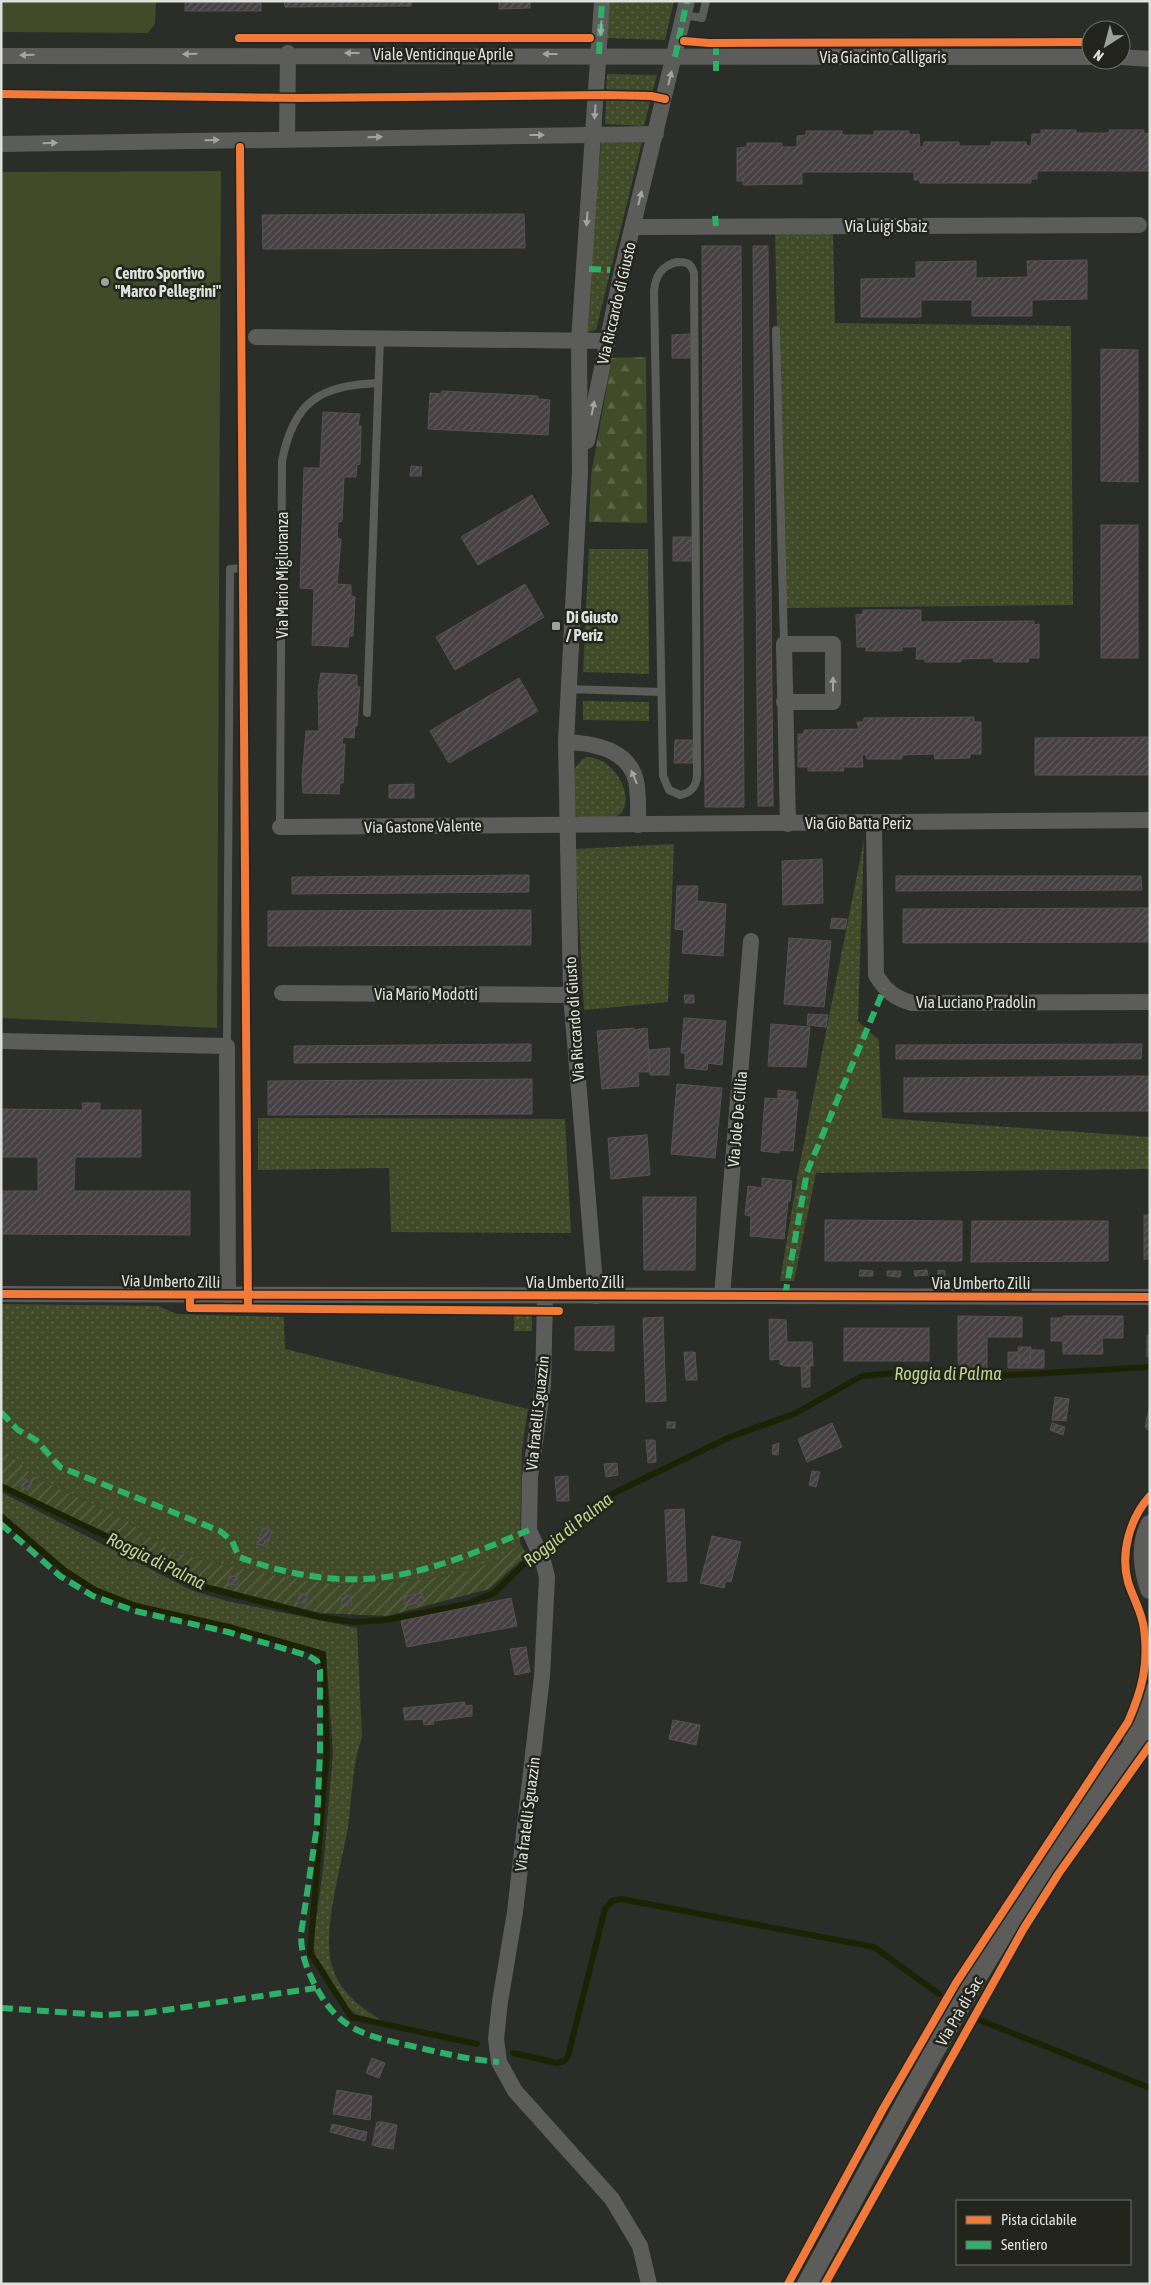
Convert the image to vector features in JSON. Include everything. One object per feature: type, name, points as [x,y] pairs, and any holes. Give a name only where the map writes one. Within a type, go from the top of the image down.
[{"type":"street","name":"Via Riccardo di Giusto","points":[[596,1296],[571,995],[566,825],[566,742],[580,473],[579,341],[602,1]]},
{"type":"street","name":"Via Riccardo di Giusto","points":[[580,473],[607,341],[685,8]]},
{"type":"street","name":"Viale Venticinque Aprile","points":[[1,56],[288,53],[599,54]]},
{"type":"street","points":[[287,138],[288,53]]},
{"type":"street","points":[[599,54],[675,57]]},
{"type":"street","name":"Via Giacinto Calligaris","points":[[675,57],[1081,57]]},
{"type":"street","points":[[1131,58],[1150,59]]},
{"type":"street","points":[[1,144],[287,138],[656,134]]},
{"type":"street","name":"Via Luigi Sbaiz","points":[[633,227],[1139,225]]},
{"type":"street","points":[[256,337],[607,341]]},
{"type":"street","points":[[784,702],[833,702],[833,644],[784,644],[784,702],[788,824]]},
{"type":"street","points":[[566,742],[603,746],[617,754],[628,766],[636,778],[638,824]]},
{"type":"street","name":"Via Gio Batta Periz","points":[[566,825],[874,824],[1150,820]]},
{"type":"street","name":"Via Luciano Pradolin","points":[[874,824],[875,968],[884,989],[898,999],[912,1003],[1150,1002]]},
{"type":"street","name":"Via Gastone Valente","points":[[280,828],[566,825]]},
{"type":"street","name":"Via Jole De Cillia","points":[[722,1296],[751,941]]},
{"type":"street","name":"Via Mario Modotti","points":[[282,993],[571,995]]},
{"type":"street","points":[[1,1042],[227,1046],[228,1296]]},
{"type":"street","name":"Via Umberto Zilli","points":[[1,1294],[1150,1297]]},
{"type":"street","name":"Via fratelli Sguazzin","points":[[545,1296],[543,1385],[530,1477],[529,1530],[543,1561],[547,1577],[542,1676],[518,1893],[500,2002],[496,2039],[499,2062],[515,2091],[612,2199],[640,2246],[649,2284]]},
{"type":"street","points":[[1150,1525],[1144,1544],[1143,1559],[1150,1589]]},
{"type":"street","name":"Via Prà di Sac","points":[[1128,1749],[1150,1694]]},
{"type":"street","name":"Via Prà di Sac","points":[[807,2284],[999,1940],[1128,1749],[1150,1726]]},
{"type":"lane","points":[[685,8],[702,18],[706,1]]},
{"type":"lane","points":[[686,262],[692,266],[694,273],[697,776],[696,783],[690,792],[680,796],[668,790],[663,776],[662,692],[654,292],[658,274],[663,268],[670,264],[686,262]]},
{"type":"lane","points":[[776,330],[784,644]]},
{"type":"lane","points":[[367,713],[380,338]]},
{"type":"lane","name":"Via Mario Miglioranza","points":[[280,828],[282,461],[286,442],[293,424],[302,412],[326,390],[378,383]]},
{"type":"lane","points":[[227,1046],[230,568],[243,568]]},
{"type":"lane","points":[[568,689],[662,692]]},
{"type":"green space","points":[[1,1],[156,1],[155,24],[148,33],[1,32]]},
{"type":"green space","points":[[608,1],[674,1],[665,40],[604,38]]},
{"type":"green space","points":[[607,74],[657,75],[644,126],[605,124]]},
{"type":"green space","points":[[642,142],[596,330],[584,333],[601,143]]},
{"type":"green space","points":[[221,171],[217,1028],[1,1018],[1,172]]},
{"type":"green space","points":[[775,233],[833,233],[835,323],[1071,326],[1073,605],[783,608]]},
{"type":"green space","points":[[646,357],[647,523],[589,522],[591,475],[612,358]]},
{"type":"green space","points":[[589,549],[648,549],[649,674],[583,672]]},
{"type":"green space","points":[[583,701],[649,702],[649,721],[583,720]]},
{"type":"green space","points":[[588,757],[600,760],[618,776],[626,797],[625,807],[620,814],[604,819],[575,815],[572,772],[582,759]]},
{"type":"green space","points":[[864,840],[858,1021],[879,1040],[882,1118],[1150,1137],[1150,1169],[816,1173],[794,1281],[780,1281],[798,1173]]},
{"type":"green space","points":[[674,844],[668,1002],[584,1010],[575,849]]},
{"type":"green space","points":[[258,1118],[565,1119],[571,1233],[391,1232],[389,1168],[258,1170]]},
{"type":"green space","points":[[1,1304],[158,1306],[177,1314],[284,1317],[285,1349],[528,1409],[522,1450],[520,1543],[500,1560],[461,1573],[417,1580],[342,1585],[288,1578],[209,1562],[168,1549],[126,1520],[37,1478],[1,1447]]},
{"type":"green space","points":[[532,1314],[532,1331],[514,1331],[514,1315]]},
{"type":"green space","points":[[1,1447],[37,1478],[126,1520],[168,1549],[209,1562],[288,1578],[342,1585],[417,1580],[461,1573],[500,1560],[520,1543],[527,1555],[489,1589],[387,1616],[320,1613],[194,1581],[113,1536],[6,1487],[1,1484]]},
{"type":"green space","points":[[1,1492],[191,1590],[227,1601],[357,1628],[362,1737],[356,1759],[348,1827],[331,1914],[329,1948],[334,1972],[344,1989],[365,2010],[382,2021],[356,2014],[349,2008],[315,1954],[313,1942],[323,1870],[333,1752],[326,1652],[230,1625],[138,1604],[97,1589],[64,1569],[1,1514]]},
{"type":"building","points":[[185,1],[261,1],[261,11],[185,11]]},
{"type":"building","points":[[284,1],[411,1],[411,6],[285,7]]},
{"type":"building","points":[[499,1],[530,1],[530,8],[499,9]]},
{"type":"building","points":[[1041,130],[1076,130],[1076,133],[1109,133],[1109,130],[1144,130],[1144,134],[1150,133],[1150,167],[1148,171],[1037,171],[1037,179],[1031,179],[1031,183],[920,183],[920,180],[914,180],[914,172],[802,172],[802,184],[743,185],[743,181],[737,181],[737,148],[747,147],[747,143],[782,143],[782,147],[797,147],[797,136],[806,135],[806,131],[842,131],[842,135],[874,135],[874,131],[909,131],[909,135],[919,134],[920,147],[923,147],[924,142],[959,142],[959,146],[991,146],[991,142],[1026,142],[1027,146],[1031,146],[1032,134],[1041,134]]},
{"type":"building","points":[[524,214],[525,248],[263,249],[262,215]]},
{"type":"building","points":[[702,246],[741,246],[744,807],[705,807]]},
{"type":"building","points":[[753,246],[768,246],[773,806],[758,806]]},
{"type":"building","points":[[1087,260],[1087,299],[1032,300],[1032,316],[972,316],[972,300],[921,300],[921,317],[861,317],[861,279],[916,278],[916,262],[976,261],[976,278],[1028,277],[1027,261]]},
{"type":"building","points":[[690,334],[690,358],[672,358],[672,335]]},
{"type":"building","points":[[1101,349],[1138,350],[1138,482],[1101,481]]},
{"type":"building","points":[[442,391],[538,396],[538,399],[550,400],[548,435],[428,429],[430,393],[441,394]]},
{"type":"building","points":[[323,412],[360,414],[358,426],[361,426],[360,464],[357,465],[356,477],[344,477],[342,521],[338,522],[337,538],[341,539],[337,584],[351,585],[351,596],[355,597],[353,636],[349,636],[348,647],[312,645],[314,589],[300,588],[304,468],[320,468]]},
{"type":"building","points":[[411,466],[422,467],[421,476],[410,476]]},
{"type":"building","points":[[532,495],[549,524],[478,565],[461,537]]},
{"type":"building","points":[[1101,525],[1138,525],[1138,658],[1101,658]]},
{"type":"building","points":[[673,537],[691,537],[691,561],[673,561]]},
{"type":"building","points":[[525,584],[544,617],[455,670],[436,637]]},
{"type":"building","points":[[863,610],[921,610],[921,622],[1034,621],[1034,625],[1039,624],[1039,658],[1028,658],[1029,662],[994,662],[993,658],[961,659],[961,662],[925,662],[925,659],[916,659],[917,647],[902,647],[902,651],[866,651],[866,647],[857,647],[856,615],[863,614]]},
{"type":"building","points":[[321,673],[357,675],[357,687],[360,687],[357,726],[355,726],[354,738],[343,737],[342,744],[345,744],[343,783],[340,783],[339,794],[303,793],[302,776],[306,731],[319,731],[318,690]]},
{"type":"building","points":[[519,678],[538,711],[449,763],[430,731]]},
{"type":"building","points":[[974,717],[974,722],[981,722],[981,754],[970,754],[970,758],[935,759],[934,754],[902,755],[902,759],[867,759],[866,755],[862,755],[863,767],[843,767],[844,771],[808,771],[808,767],[798,767],[798,734],[804,734],[804,730],[859,729],[857,722],[863,722],[864,718]]},
{"type":"building","points":[[1150,737],[1150,775],[1035,775],[1035,738]]},
{"type":"building","points":[[675,740],[692,740],[693,763],[674,763]]},
{"type":"building","points":[[414,784],[414,798],[389,798],[389,785]]},
{"type":"building","points":[[822,859],[823,903],[783,905],[782,861]]},
{"type":"building","points":[[529,875],[529,892],[292,894],[292,877]]},
{"type":"building","points":[[896,876],[1141,876],[1142,890],[896,891]]},
{"type":"building","points":[[677,886],[698,886],[697,901],[726,904],[723,956],[682,953],[684,930],[675,929]]},
{"type":"building","points":[[1150,908],[1150,942],[903,943],[903,909]]},
{"type":"building","points":[[531,910],[531,945],[268,946],[268,911]]},
{"type":"building","points":[[832,918],[847,919],[845,929],[830,928]]},
{"type":"building","points":[[789,938],[831,941],[824,1007],[784,1004]]},
{"type":"building","points":[[684,995],[694,995],[694,1003],[685,1003]]},
{"type":"building","points":[[808,1014],[828,1015],[826,1027],[807,1025]]},
{"type":"building","points":[[684,1018],[726,1021],[722,1065],[708,1063],[707,1070],[685,1068],[685,1053],[681,1053]]},
{"type":"building","points":[[771,1024],[810,1027],[806,1067],[768,1066]]},
{"type":"building","points":[[634,1028],[634,1030],[647,1028],[650,1072],[638,1072],[639,1086],[602,1089],[597,1031]]},
{"type":"building","points":[[531,1044],[531,1061],[294,1063],[294,1046]]},
{"type":"building","points":[[1142,1044],[1141,1059],[896,1059],[896,1045]]},
{"type":"building","points":[[670,1048],[669,1075],[650,1075],[648,1050]]},
{"type":"building","points":[[1150,1076],[1150,1111],[904,1112],[904,1078]]},
{"type":"building","points":[[532,1079],[532,1114],[268,1115],[268,1081]]},
{"type":"building","points":[[677,1084],[722,1088],[715,1158],[671,1154]]},
{"type":"building","points":[[778,1090],[796,1092],[795,1100],[778,1099]]},
{"type":"building","points":[[765,1098],[798,1100],[793,1151],[780,1150],[779,1153],[761,1151]]},
{"type":"building","points":[[82,1103],[100,1103],[100,1110],[141,1110],[141,1157],[75,1157],[74,1191],[190,1191],[190,1235],[1,1234],[1,1191],[38,1191],[38,1157],[1,1157],[1,1109],[83,1110]]},
{"type":"building","points":[[647,1135],[650,1175],[611,1179],[608,1138]]},
{"type":"building","points":[[762,1178],[792,1181],[784,1239],[750,1236],[751,1216],[745,1215],[748,1186],[762,1188]]},
{"type":"building","points":[[643,1197],[696,1197],[695,1270],[644,1270]]},
{"type":"building","points":[[1144,1215],[1150,1215],[1150,1259],[1144,1259]]},
{"type":"building","points":[[825,1220],[962,1221],[962,1261],[825,1261]]},
{"type":"building","points":[[972,1221],[1108,1221],[1108,1261],[971,1262]]},
{"type":"building","points":[[860,1270],[873,1271],[873,1276],[859,1276]]},
{"type":"building","points":[[927,1270],[928,1275],[915,1276],[914,1271]]},
{"type":"building","points":[[938,1270],[945,1271],[945,1276],[938,1276]]},
{"type":"building","points":[[887,1271],[901,1271],[900,1277],[887,1276]]},
{"type":"building","points":[[958,1316],[1022,1317],[1022,1337],[987,1337],[987,1371],[960,1371],[958,1360]]},
{"type":"building","points":[[1063,1316],[1123,1316],[1123,1338],[1102,1338],[1103,1354],[1063,1354],[1063,1341],[1051,1341],[1051,1318],[1063,1318]]},
{"type":"building","points":[[663,1317],[666,1401],[646,1402],[643,1318]]},
{"type":"building","points":[[769,1319],[786,1320],[787,1342],[812,1342],[813,1366],[786,1366],[780,1364],[780,1359],[770,1360]]},
{"type":"building","points":[[614,1326],[614,1351],[575,1350],[575,1327]]},
{"type":"building","points":[[844,1328],[929,1328],[929,1361],[844,1361]]},
{"type":"building","points":[[1147,1335],[1150,1335],[1150,1356],[1147,1357]]},
{"type":"building","points":[[1018,1347],[1031,1347],[1030,1362],[1019,1363]]},
{"type":"building","points":[[1031,1350],[1044,1350],[1044,1368],[1008,1368],[1008,1352],[1018,1352],[1019,1363],[1030,1362]]},
{"type":"building","points":[[684,1352],[695,1352],[697,1380],[686,1380]]},
{"type":"building","points":[[801,1366],[810,1366],[810,1387],[802,1387]]},
{"type":"building","points":[[1055,1397],[1069,1399],[1066,1421],[1052,1420]]},
{"type":"building","points":[[1150,1404],[1150,1432],[1145,1427]]},
{"type":"building","points":[[667,1422],[675,1422],[675,1428],[667,1428]]},
{"type":"building","points":[[832,1423],[842,1447],[807,1462],[798,1439]]},
{"type":"building","points":[[1052,1423],[1065,1427],[1063,1435],[1050,1430]]},
{"type":"building","points":[[646,1440],[655,1440],[656,1462],[648,1463]]},
{"type":"building","points":[[779,1443],[778,1455],[772,1454],[773,1445]]},
{"type":"building","points":[[617,1463],[618,1475],[606,1477],[604,1464]]},
{"type":"building","points":[[812,1471],[820,1472],[816,1487],[809,1485]]},
{"type":"building","points":[[568,1476],[569,1501],[557,1501],[555,1477]]},
{"type":"building","points":[[23,1479],[32,1483],[28,1490],[20,1485]]},
{"type":"building","points":[[684,1509],[687,1581],[668,1582],[665,1510]]},
{"type":"building","points":[[263,1528],[272,1531],[267,1546],[257,1544]]},
{"type":"building","points":[[712,1536],[741,1542],[731,1582],[726,1581],[724,1588],[700,1583]]},
{"type":"building","points":[[229,1576],[238,1577],[238,1585],[228,1584]]},
{"type":"building","points":[[300,1593],[308,1596],[305,1604],[297,1602]]},
{"type":"building","points":[[422,1593],[424,1602],[405,1605],[404,1596]]},
{"type":"building","points":[[341,1595],[350,1596],[352,1605],[342,1605]]},
{"type":"building","points":[[511,1598],[517,1626],[407,1647],[401,1621]]},
{"type":"building","points":[[526,1647],[530,1672],[515,1675],[510,1649]]},
{"type":"building","points":[[465,1702],[465,1706],[472,1705],[472,1716],[433,1721],[434,1724],[424,1725],[423,1719],[405,1720],[403,1708]]},
{"type":"building","points":[[673,1720],[700,1725],[696,1745],[669,1739]]},
{"type":"building","points":[[372,2058],[385,2063],[379,2078],[366,2073]]},
{"type":"building","points":[[337,2090],[372,2096],[370,2120],[333,2114]]},
{"type":"building","points":[[377,2122],[383,2122],[379,2147],[372,2145]]},
{"type":"building","points":[[383,2122],[397,2125],[393,2149],[379,2147]]},
{"type":"building","points":[[332,2124],[367,2132],[365,2141],[330,2132]]},
{"type":"waterway","name":"Roggia di Palma","points":[[1,1486],[112,1539],[146,1560],[193,1584],[320,1617],[353,1622],[386,1620],[467,1604],[494,1593],[527,1561],[614,1493],[730,1437],[794,1414],[862,1376],[906,1372],[951,1376],[1011,1375],[1150,1367]]},
{"type":"waterway","points":[[1,1516],[64,1570],[95,1590],[136,1606],[229,1627],[323,1654],[327,1750],[310,1953],[351,2017],[477,2044]]},
{"type":"waterway","points":[[513,2053],[557,2063],[564,2061],[568,2056],[605,1909],[612,1901],[621,1899],[874,1947],[939,1994]]},
{"type":"waterway","points":[[977,2019],[1150,2088]]},
{"type":"marked path","points":[[599,54],[602,1]]},
{"type":"marked path","points":[[675,57],[687,1]]},
{"type":"marked path","points":[[716,43],[716,71]]},
{"type":"marked path","points":[[715,216],[716,226]]},
{"type":"marked path","points":[[589,269],[610,270]]},
{"type":"marked path","points":[[785,1296],[807,1172],[884,989]]},
{"type":"marked path","points":[[1,1412],[18,1430],[36,1440],[60,1467],[220,1531],[232,1541],[239,1557],[289,1572],[342,1579],[377,1578],[397,1575],[455,1560],[529,1530]]},
{"type":"marked path","points":[[1,1524],[60,1576],[93,1596],[135,1611],[228,1632],[309,1656],[317,1661],[320,1670],[320,1751],[317,1826],[301,1934],[303,1954],[312,1979],[325,2002],[335,2014],[346,2024],[358,2031],[386,2040],[440,2052],[499,2062]]},
{"type":"marked path","points":[[1,2008],[101,2015],[145,2013],[316,1988]]},
{"type":"cycle path","points":[[239,38],[590,38]]},
{"type":"cycle path","points":[[684,41],[709,43],[1081,42]]},
{"type":"cycle path","points":[[1,94],[298,98],[606,95],[651,96],[665,99]]},
{"type":"cycle path","points":[[240,147],[248,1308]]},
{"type":"cycle path","points":[[1,1294],[1150,1297]]},
{"type":"cycle path","points":[[190,1295],[190,1308],[559,1311]]},
{"type":"cycle path","points":[[788,2284],[883,2109],[956,1983],[1128,1722],[1141,1688],[1146,1654],[1143,1623],[1128,1582],[1125,1559],[1126,1548],[1132,1525],[1150,1496]]},
{"type":"cycle path","points":[[825,2284],[1024,1928],[1059,1873],[1150,1745]]},
{"type":"place","name":"Centro Sportivo \"Marco Pellegrini\"","points":[[105,282]]},
{"type":"place","name":"Di Giusto / Periz","points":[[556,626]]}]
